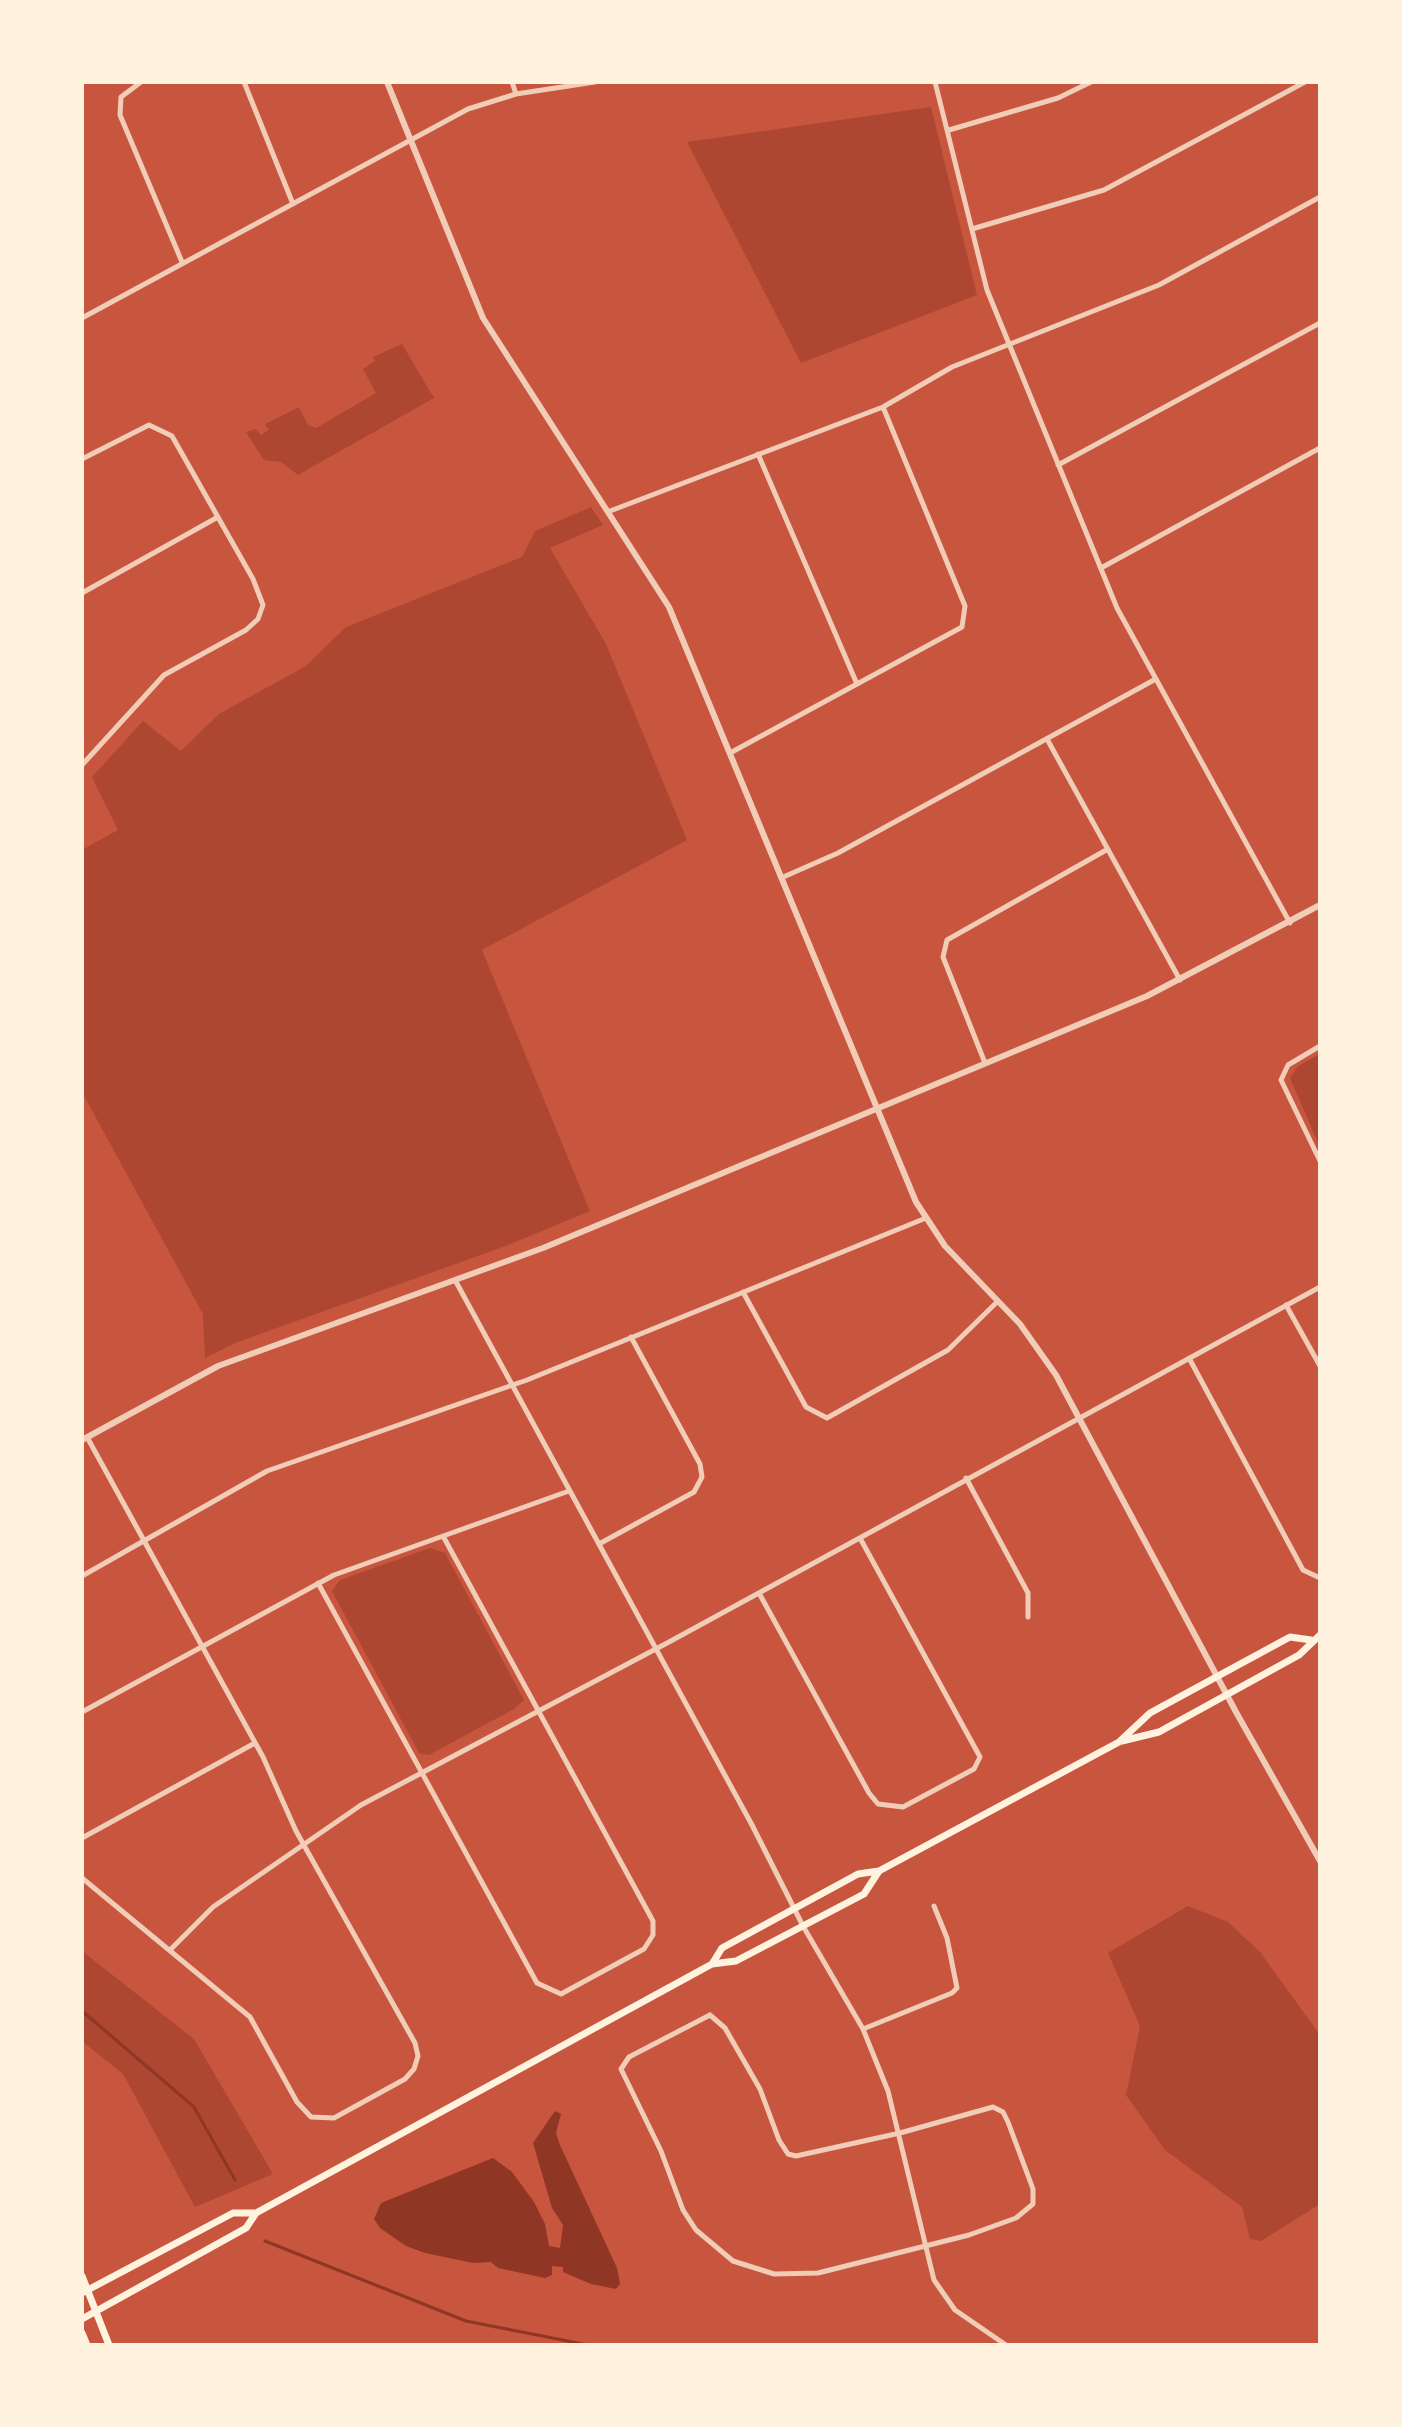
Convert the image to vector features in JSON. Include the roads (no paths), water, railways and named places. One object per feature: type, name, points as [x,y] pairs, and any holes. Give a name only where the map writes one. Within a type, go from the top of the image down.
[{"type":"main road","points":[[712,1964],[722,1948],[858,1874],[879,1871],[1119,1742],[1159,1732],[1299,1655],[1311,1640],[1320,1635]]},
{"type":"main road","points":[[1119,1742],[1150,1713],[1290,1637],[1311,1640]]},
{"type":"main road","points":[[82,2319],[246,2228],[256,2213],[712,1964],[736,1961],[864,1894],[879,1871]]},
{"type":"main road","points":[[85,2292],[233,2213],[256,2213]]},
{"type":"main road","points":[[82,2276],[85,2292],[109,2345]]},
{"type":"main road","points":[[82,2333],[87,2345]]},
{"type":"street","points":[[141,82],[121,97],[120,115],[182,262]]},
{"type":"street","points":[[244,82],[293,204]]},
{"type":"street","points":[[387,82],[483,318],[662,593],[876,1110],[926,1218],[954,1256],[1038,1346],[1079,1417],[1226,1695],[1320,1861]]},
{"type":"street","points":[[512,82],[516,94]]},
{"type":"street","points":[[82,318],[468,109],[516,94],[595,82]]},
{"type":"street","points":[[935,82],[987,290],[1101,568],[1154,680],[1290,923]]},
{"type":"street","points":[[949,130],[1058,98],[1091,82]]},
{"type":"street","points":[[972,229],[1104,190],[1305,82]]},
{"type":"street","points":[[610,511],[883,407],[952,367],[1159,285],[1320,197]]},
{"type":"street","points":[[1058,465],[1320,323]]},
{"type":"street","points":[[730,753],[962,627],[966,617],[965,606],[883,407]]},
{"type":"street","points":[[82,459],[149,425],[159,427],[172,436],[263,605],[258,619],[246,630],[164,675],[82,765]]},
{"type":"street","points":[[1101,568],[1320,448]]},
{"type":"street","points":[[758,454],[857,684]]},
{"type":"street","points":[[82,593],[218,517]]},
{"type":"street","points":[[781,878],[838,853],[1154,680]]},
{"type":"street","points":[[1047,739],[1180,981]]},
{"type":"street","points":[[985,1063],[943,957],[947,940],[1108,849]]},
{"type":"street","points":[[82,1878],[250,2017],[297,2102],[311,2117],[334,2118],[405,2079],[416,2063],[415,2043],[304,1844],[255,1743],[85,1438],[218,1366],[543,1248],[1180,981],[1320,905]]},
{"type":"street","points":[[1320,1046],[1288,1065],[1281,1080],[1320,1161]]},
{"type":"street","points":[[82,1576],[267,1471],[511,1385],[926,1218]]},
{"type":"street","points":[[455,1280],[803,1926],[863,2029],[885,2081],[900,2133],[934,2280],[955,2310],[1006,2345]]},
{"type":"street","points":[[170,1950],[205,1914],[352,1810],[537,1709],[656,1649],[1320,1287]]},
{"type":"street","points":[[743,1292],[806,1407],[827,1418],[948,1350],[998,1301]]},
{"type":"street","points":[[1286,1305],[1320,1366]]},
{"type":"street","points":[[599,1544],[694,1492],[702,1477],[700,1464],[631,1337]]},
{"type":"street","points":[[1189,1358],[1303,1570],[1320,1578]]},
{"type":"street","points":[[966,1478],[1028,1593],[1028,1617]]},
{"type":"street","points":[[82,1712],[318,1583],[569,1491]]},
{"type":"street","points":[[318,1583],[537,1983],[561,1994],[644,1949],[653,1935],[653,1921],[443,1536]]},
{"type":"street","points":[[759,1593],[869,1793],[878,1804],[903,1807],[974,1769],[980,1757],[860,1538]]},
{"type":"street","points":[[82,1838],[255,1743]]},
{"type":"street","points":[[863,2029],[952,1993],[957,1988],[947,1938],[934,1906]]},
{"type":"street","points":[[710,2015],[725,2028],[760,2089],[779,2140],[788,2154],[805,2154],[900,2133],[978,2109],[998,2108],[1008,2122],[1033,2189],[1033,2204],[1023,2215],[926,2246],[796,2275],[764,2272],[733,2261],[696,2230],[683,2210],[661,2151],[621,2069],[629,2057],[710,2015]]},
{"type":"waterway","points":[[82,2011],[194,2107],[235,2180]]},
{"type":"waterway","points":[[265,2241],[466,2321],[588,2345]]}]
